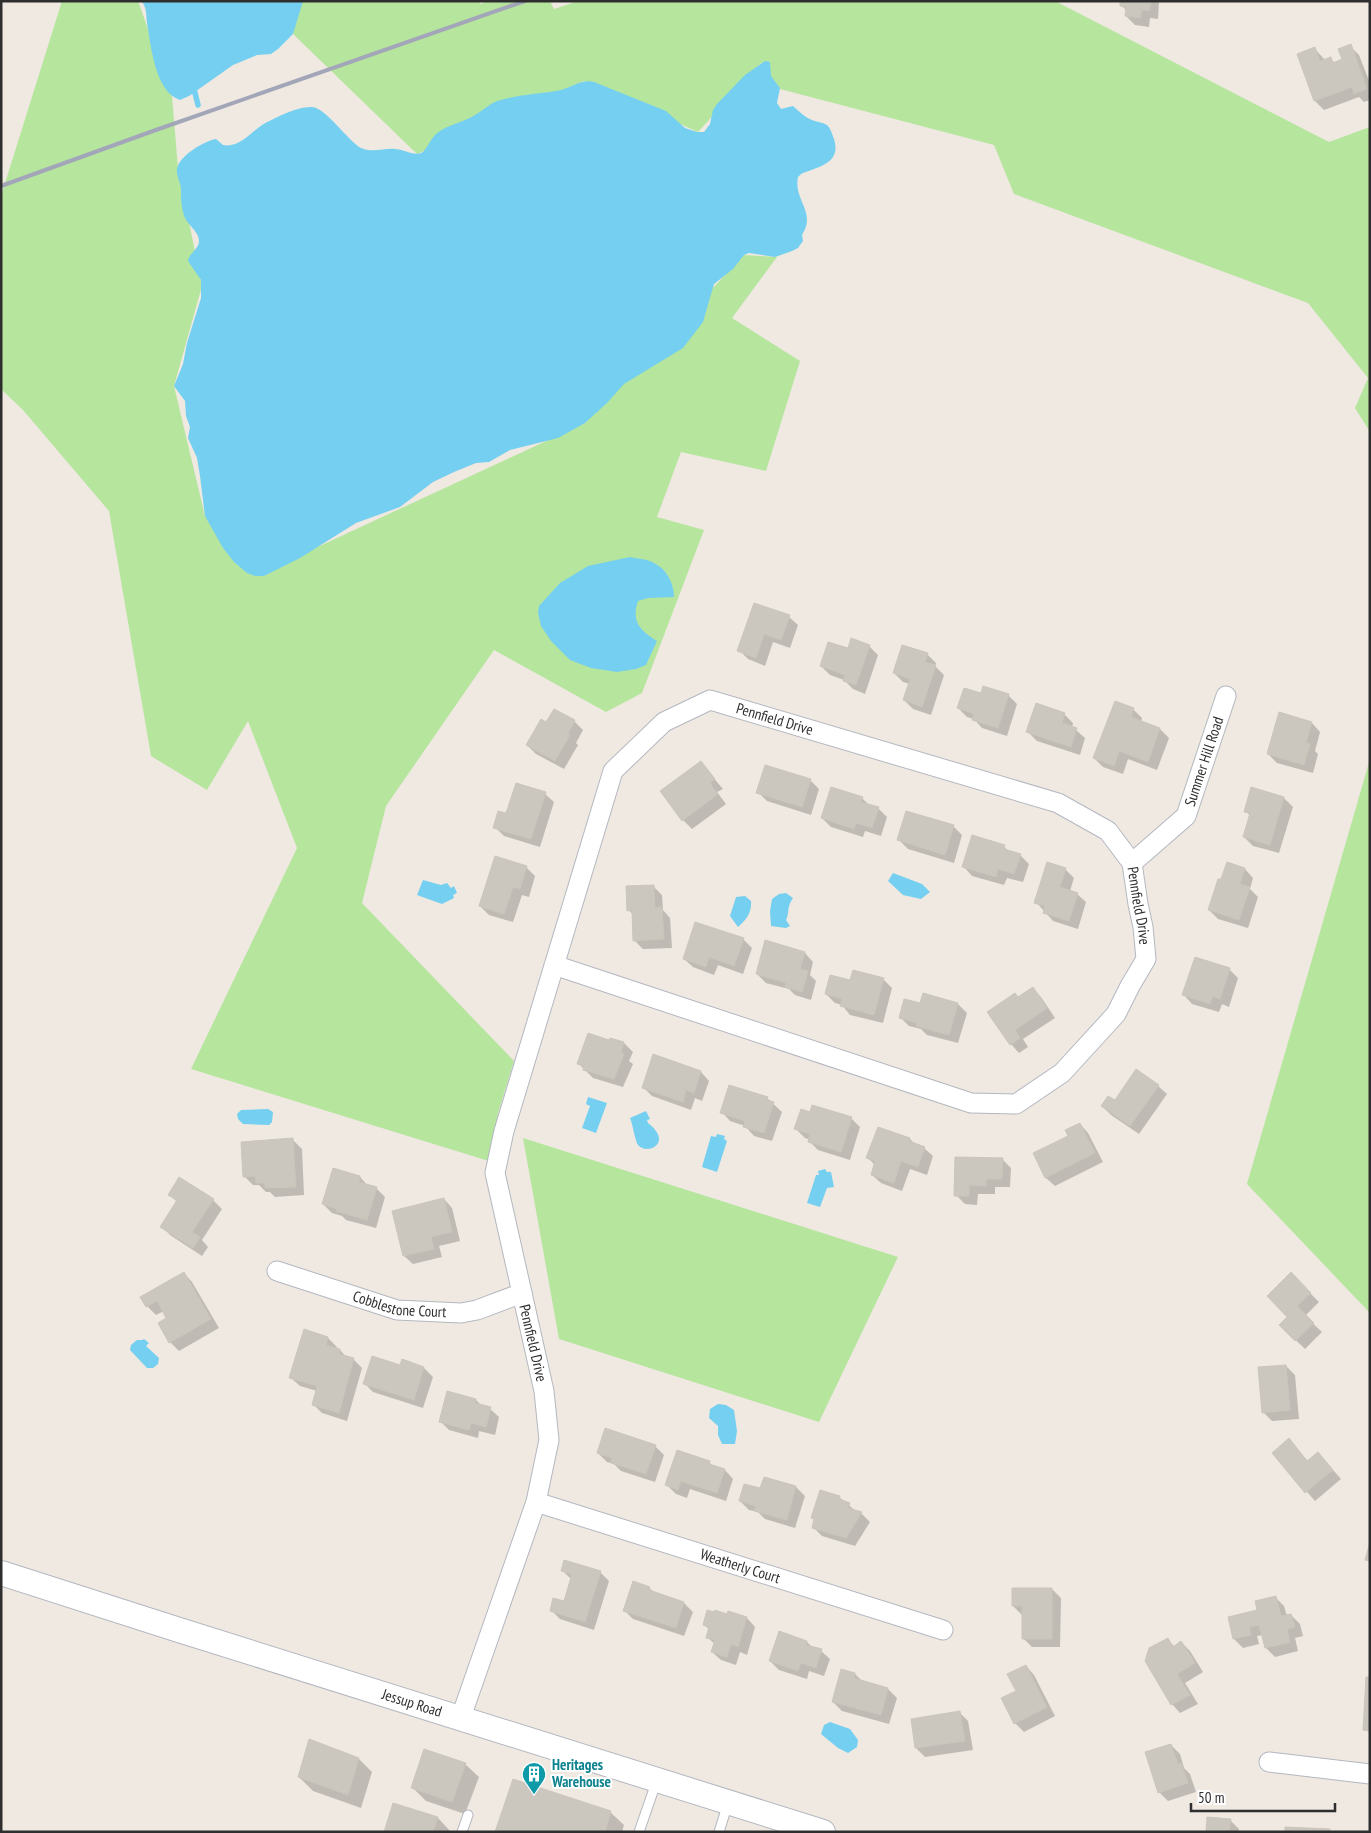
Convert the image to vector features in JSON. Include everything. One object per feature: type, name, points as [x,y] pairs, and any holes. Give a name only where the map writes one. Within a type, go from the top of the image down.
[{"type":"street","name":"Summer Hill Road","points":[[1132,863],[1186,816],[1226,696]]},
{"type":"street","name":"Pennfield Drive","points":[[461,1718],[536,1502],[549,1440],[544,1391],[494,1173],[504,1131],[613,771],[664,722],[710,700],[1058,803],[1108,831],[1132,863],[1143,926],[1146,959],[1116,1014],[1062,1073],[1016,1104],[971,1103],[554,966]]},
{"type":"street","name":"Cobblestone Court","points":[[276,1271],[397,1310],[461,1313],[477,1310],[522,1293]]},
{"type":"street","name":"Weatherly Court","points":[[536,1502],[943,1630]]},
{"type":"street","name":"Jessup Road","points":[[1,1573],[824,1832]]},
{"type":"street","points":[[1269,1762],[1370,1774]]},
{"type":"lane","points":[[639,1832],[657,1780]]},
{"type":"lane","points":[[719,1832],[728,1802]]},
{"type":"lane","points":[[462,1832],[468,1815]]},
{"type":"green space","points":[[62,1],[138,1],[172,96],[178,168],[202,286],[174,386],[205,516],[255,576],[585,423],[744,255],[777,257],[732,318],[800,361],[766,471],[681,452],[657,517],[704,530],[642,693],[606,712],[494,650],[386,806],[362,903],[514,1061],[498,1113],[492,1162],[191,1069],[297,848],[248,721],[207,790],[151,756],[109,511],[23,410],[1,389],[1,196]]},
{"type":"green space","points":[[294,1],[479,1],[480,4],[488,1],[550,1],[554,9],[578,1],[1055,1],[1329,142],[1370,127],[1370,432],[1355,408],[1368,378],[1308,303],[1014,194],[994,145],[780,89],[761,63],[698,132],[584,81],[417,154],[293,34]]},
{"type":"green space","points":[[1370,759],[1370,1313],[1247,1184]]},
{"type":"green space","points":[[523,1138],[898,1257],[819,1422],[559,1339]]},
{"type":"water","points":[[141,1],[303,1],[293,34],[278,49],[271,54],[257,55],[233,65],[189,96],[180,100],[165,88],[160,78],[153,55],[145,8]]},
{"type":"water","points":[[765,61],[770,62],[771,76],[780,88],[777,103],[781,109],[793,106],[809,119],[827,125],[830,128],[836,147],[831,159],[826,163],[798,177],[797,185],[807,219],[802,235],[803,241],[798,248],[775,257],[749,253],[744,255],[733,269],[714,284],[703,322],[683,348],[624,384],[585,423],[558,438],[510,450],[489,462],[476,463],[433,482],[400,507],[356,523],[300,558],[264,576],[255,576],[247,573],[234,562],[223,548],[205,516],[197,458],[188,438],[190,427],[186,416],[185,401],[174,386],[183,364],[187,343],[201,298],[201,280],[188,261],[199,244],[199,238],[184,214],[181,188],[177,174],[179,164],[187,154],[211,140],[216,139],[223,145],[234,144],[279,116],[300,108],[312,107],[324,113],[361,148],[369,150],[398,149],[418,154],[423,152],[440,131],[471,117],[497,101],[516,96],[561,90],[589,81],[666,111],[685,128],[704,132],[710,124],[713,110],[717,104],[745,75]]},
{"type":"water","points":[[630,557],[649,561],[663,569],[669,577],[674,592],[674,597],[648,598],[638,601],[636,620],[638,625],[657,641],[646,665],[636,669],[617,672],[591,668],[570,660],[551,641],[541,626],[538,613],[539,606],[560,583],[588,566]]},
{"type":"water","points":[[893,873],[922,884],[930,892],[921,899],[903,895],[888,881]]},
{"type":"water","points":[[423,880],[441,885],[447,883],[451,888],[454,886],[457,893],[453,895],[454,898],[442,904],[417,895]]},
{"type":"water","points":[[786,893],[793,898],[786,920],[790,926],[786,928],[771,926],[770,911],[772,899],[779,894]]},
{"type":"water","points":[[745,896],[751,901],[751,909],[746,919],[738,927],[730,916],[736,897]]},
{"type":"water","points":[[588,1097],[607,1103],[596,1133],[582,1128],[590,1106],[586,1104]]},
{"type":"water","points":[[268,1109],[273,1112],[272,1122],[269,1125],[243,1124],[238,1119],[237,1114],[241,1110]]},
{"type":"water","points":[[646,1111],[650,1119],[647,1120],[648,1123],[659,1136],[659,1142],[656,1146],[647,1149],[638,1145],[630,1118]]},
{"type":"water","points":[[717,1134],[725,1136],[724,1139],[727,1141],[717,1172],[702,1167],[711,1136],[716,1137]]},
{"type":"water","points":[[825,1169],[827,1172],[831,1172],[834,1187],[827,1188],[820,1207],[807,1203],[816,1175],[819,1175],[818,1171]]},
{"type":"water","points":[[144,1339],[149,1343],[146,1346],[159,1358],[158,1364],[153,1368],[147,1368],[130,1350],[131,1345],[137,1340]]},
{"type":"water","points":[[718,1404],[726,1405],[734,1410],[737,1431],[735,1444],[722,1444],[718,1435],[718,1426],[709,1418],[710,1409]]},
{"type":"water","points":[[830,1722],[850,1729],[858,1740],[857,1747],[848,1753],[838,1748],[821,1734],[824,1725]]},
{"type":"building","points":[[1120,1],[1151,1],[1149,11],[1142,10],[1140,18],[1125,16],[1126,7],[1120,6]]},
{"type":"building","points":[[1351,44],[1367,89],[1354,94],[1352,87],[1314,101],[1297,54],[1315,47],[1320,61],[1331,57],[1333,63],[1342,59],[1338,49]]},
{"type":"building","points":[[754,603],[790,615],[781,640],[764,634],[756,658],[737,651]]},
{"type":"building","points":[[851,638],[870,645],[856,685],[843,681],[845,675],[820,666],[828,642],[848,648]]},
{"type":"building","points":[[902,645],[928,653],[925,662],[936,665],[922,707],[903,700],[910,679],[893,673]]},
{"type":"building","points":[[983,686],[1009,694],[998,728],[972,720],[974,714],[957,708],[964,688],[981,693]]},
{"type":"building","points":[[1115,701],[1134,708],[1131,717],[1160,728],[1148,762],[1119,751],[1114,766],[1093,758]]},
{"type":"building","points":[[1036,703],[1065,713],[1062,723],[1077,728],[1071,747],[1026,732]]},
{"type":"building","points":[[554,709],[575,720],[568,734],[570,735],[555,761],[526,745],[541,719],[546,722]]},
{"type":"building","points":[[1279,712],[1312,722],[1306,743],[1310,744],[1304,765],[1267,754]]},
{"type":"building","points":[[701,761],[715,779],[710,783],[718,794],[682,821],[660,791]]},
{"type":"building","points":[[765,765],[811,779],[802,807],[756,793]]},
{"type":"building","points":[[516,783],[546,792],[531,839],[493,828],[498,811],[506,813]]},
{"type":"building","points":[[831,787],[863,797],[861,802],[879,807],[872,828],[856,823],[854,829],[821,818]]},
{"type":"building","points":[[1251,787],[1284,797],[1270,845],[1243,837],[1250,813],[1244,812]]},
{"type":"building","points":[[906,811],[954,825],[945,855],[897,840]]},
{"type":"building","points":[[972,835],[1005,845],[1004,849],[1021,854],[1014,874],[998,869],[996,877],[962,867]]},
{"type":"building","points":[[495,856],[527,866],[520,889],[513,887],[504,914],[479,906]]},
{"type":"building","points":[[1047,862],[1066,868],[1060,887],[1078,893],[1069,921],[1043,913],[1045,906],[1034,903]]},
{"type":"building","points":[[1227,862],[1245,868],[1240,884],[1250,887],[1239,920],[1208,910],[1218,879],[1221,879]]},
{"type":"building","points":[[654,885],[655,908],[662,907],[664,939],[633,941],[632,910],[627,911],[626,886]]},
{"type":"building","points":[[695,922],[744,938],[734,966],[709,957],[706,967],[683,959]]},
{"type":"building","points":[[765,940],[805,952],[800,969],[808,971],[802,992],[785,987],[786,983],[756,974]]},
{"type":"building","points":[[1195,957],[1230,968],[1220,999],[1213,996],[1210,1004],[1182,995]]},
{"type":"building","points":[[853,970],[884,978],[874,1015],[840,1006],[842,999],[825,994],[830,975],[850,980]]},
{"type":"building","points":[[1033,987],[1047,1008],[1015,1030],[1020,1038],[1010,1045],[987,1012],[1015,993],[1018,997]]},
{"type":"building","points":[[923,993],[958,1003],[949,1035],[916,1026],[917,1023],[899,1018],[904,999],[920,1003]]},
{"type":"building","points":[[588,1033],[609,1040],[610,1038],[624,1042],[621,1053],[624,1054],[614,1079],[583,1070],[584,1066],[577,1064]]},
{"type":"building","points":[[653,1054],[701,1071],[694,1093],[686,1090],[683,1102],[642,1088]]},
{"type":"building","points":[[1136,1069],[1159,1085],[1130,1126],[1101,1106],[1108,1096],[1115,1100]]},
{"type":"building","points":[[729,1085],[768,1097],[767,1100],[774,1102],[764,1133],[743,1127],[745,1121],[720,1113]]},
{"type":"building","points":[[812,1105],[852,1117],[841,1152],[808,1142],[810,1134],[794,1129],[801,1109],[810,1112]]},
{"type":"building","points":[[1080,1123],[1095,1153],[1045,1178],[1033,1153],[1068,1136],[1065,1130]]},
{"type":"building","points":[[878,1127],[910,1138],[909,1141],[925,1147],[918,1167],[901,1161],[894,1183],[871,1175],[875,1161],[866,1158]]},
{"type":"building","points":[[293,1138],[296,1187],[265,1188],[265,1183],[256,1183],[255,1176],[243,1177],[241,1142]]},
{"type":"building","points":[[955,1157],[1003,1158],[1002,1179],[986,1179],[986,1186],[969,1185],[969,1196],[954,1196]]},
{"type":"building","points":[[333,1168],[360,1176],[359,1182],[377,1187],[367,1220],[336,1211],[337,1209],[322,1204]]},
{"type":"building","points":[[179,1177],[214,1199],[192,1232],[200,1237],[193,1248],[160,1227],[177,1200],[168,1195]]},
{"type":"building","points":[[444,1198],[452,1232],[431,1237],[434,1249],[403,1256],[392,1211]]},
{"type":"building","points":[[184,1272],[211,1319],[169,1343],[158,1323],[166,1318],[157,1301],[146,1307],[140,1297]]},
{"type":"building","points":[[1291,1272],[1311,1293],[1297,1306],[1314,1323],[1295,1341],[1279,1325],[1287,1317],[1267,1296]]},
{"type":"building","points":[[304,1329],[328,1337],[326,1345],[340,1349],[339,1354],[354,1358],[339,1413],[312,1405],[317,1386],[289,1378]]},
{"type":"building","points":[[372,1356],[400,1365],[402,1359],[424,1367],[414,1400],[363,1384]]},
{"type":"building","points":[[1286,1365],[1290,1410],[1262,1413],[1258,1367]]},
{"type":"building","points":[[447,1391],[476,1399],[475,1403],[491,1407],[486,1427],[471,1423],[469,1430],[439,1422]]},
{"type":"building","points":[[605,1428],[656,1445],[646,1474],[611,1463],[612,1458],[597,1453]]},
{"type":"building","points":[[1289,1438],[1307,1461],[1318,1452],[1333,1470],[1305,1493],[1272,1453]]},
{"type":"building","points":[[677,1450],[710,1461],[709,1464],[725,1469],[717,1493],[681,1481],[678,1490],[665,1485]]},
{"type":"building","points":[[764,1477],[796,1486],[787,1520],[754,1511],[756,1506],[739,1501],[744,1484],[760,1488]]},
{"type":"building","points":[[820,1490],[840,1496],[839,1499],[850,1503],[848,1508],[862,1512],[846,1538],[812,1528],[814,1519],[811,1518]]},
{"type":"building","points":[[1370,1542],[1370,1561],[1365,1560]]},
{"type":"building","points":[[564,1560],[601,1571],[585,1622],[550,1611],[553,1598],[564,1601],[572,1574],[561,1571]]},
{"type":"building","points":[[633,1581],[650,1587],[649,1590],[684,1602],[676,1628],[623,1611]]},
{"type":"building","points":[[1012,1588],[1052,1588],[1052,1639],[1022,1639],[1022,1606],[1012,1606]]},
{"type":"building","points":[[1276,1596],[1281,1616],[1291,1614],[1295,1627],[1287,1629],[1290,1642],[1265,1648],[1259,1625],[1249,1627],[1251,1635],[1233,1639],[1228,1617],[1257,1610],[1255,1601]]},
{"type":"building","points":[[707,1610],[714,1612],[715,1610],[727,1614],[728,1611],[747,1617],[738,1647],[731,1644],[727,1657],[711,1652],[715,1640],[706,1638],[709,1627],[703,1625]]},
{"type":"building","points":[[779,1631],[807,1641],[806,1645],[822,1649],[816,1668],[801,1663],[798,1671],[769,1661]]},
{"type":"building","points":[[1168,1638],[1173,1647],[1181,1641],[1195,1663],[1177,1674],[1190,1695],[1171,1705],[1145,1661],[1149,1648]]},
{"type":"building","points":[[1026,1665],[1047,1707],[1014,1724],[1001,1698],[1016,1691],[1007,1674]]},
{"type":"building","points":[[841,1669],[855,1673],[854,1678],[888,1688],[881,1715],[832,1702]]},
{"type":"building","points":[[1366,1677],[1370,1677],[1370,1731],[1363,1730]]},
{"type":"building","points":[[960,1711],[965,1741],[915,1748],[911,1719]]},
{"type":"building","points":[[309,1739],[359,1758],[348,1795],[298,1777]]},
{"type":"building","points":[[1171,1744],[1178,1764],[1181,1763],[1188,1783],[1158,1793],[1145,1752]]},
{"type":"building","points":[[424,1749],[466,1763],[452,1802],[411,1788]]},
{"type":"building","name":"Heritages Warehouse","points":[[513,1779],[611,1811],[605,1832],[495,1832]]},
{"type":"building","points":[[393,1803],[438,1817],[433,1832],[384,1832]]},
{"type":"building","points":[[1207,1817],[1231,1819],[1229,1832],[1206,1832]]},
{"type":"building","points":[[1285,1827],[1330,1829],[1330,1832],[1285,1832]]},
{"type":"waterway","points":[[193,85],[198,105]]},
{"type":"railway","points":[[1,186],[525,1]]},
{"type":"place","name":"Heritages Warehouse","points":[[534,1795]]}]
